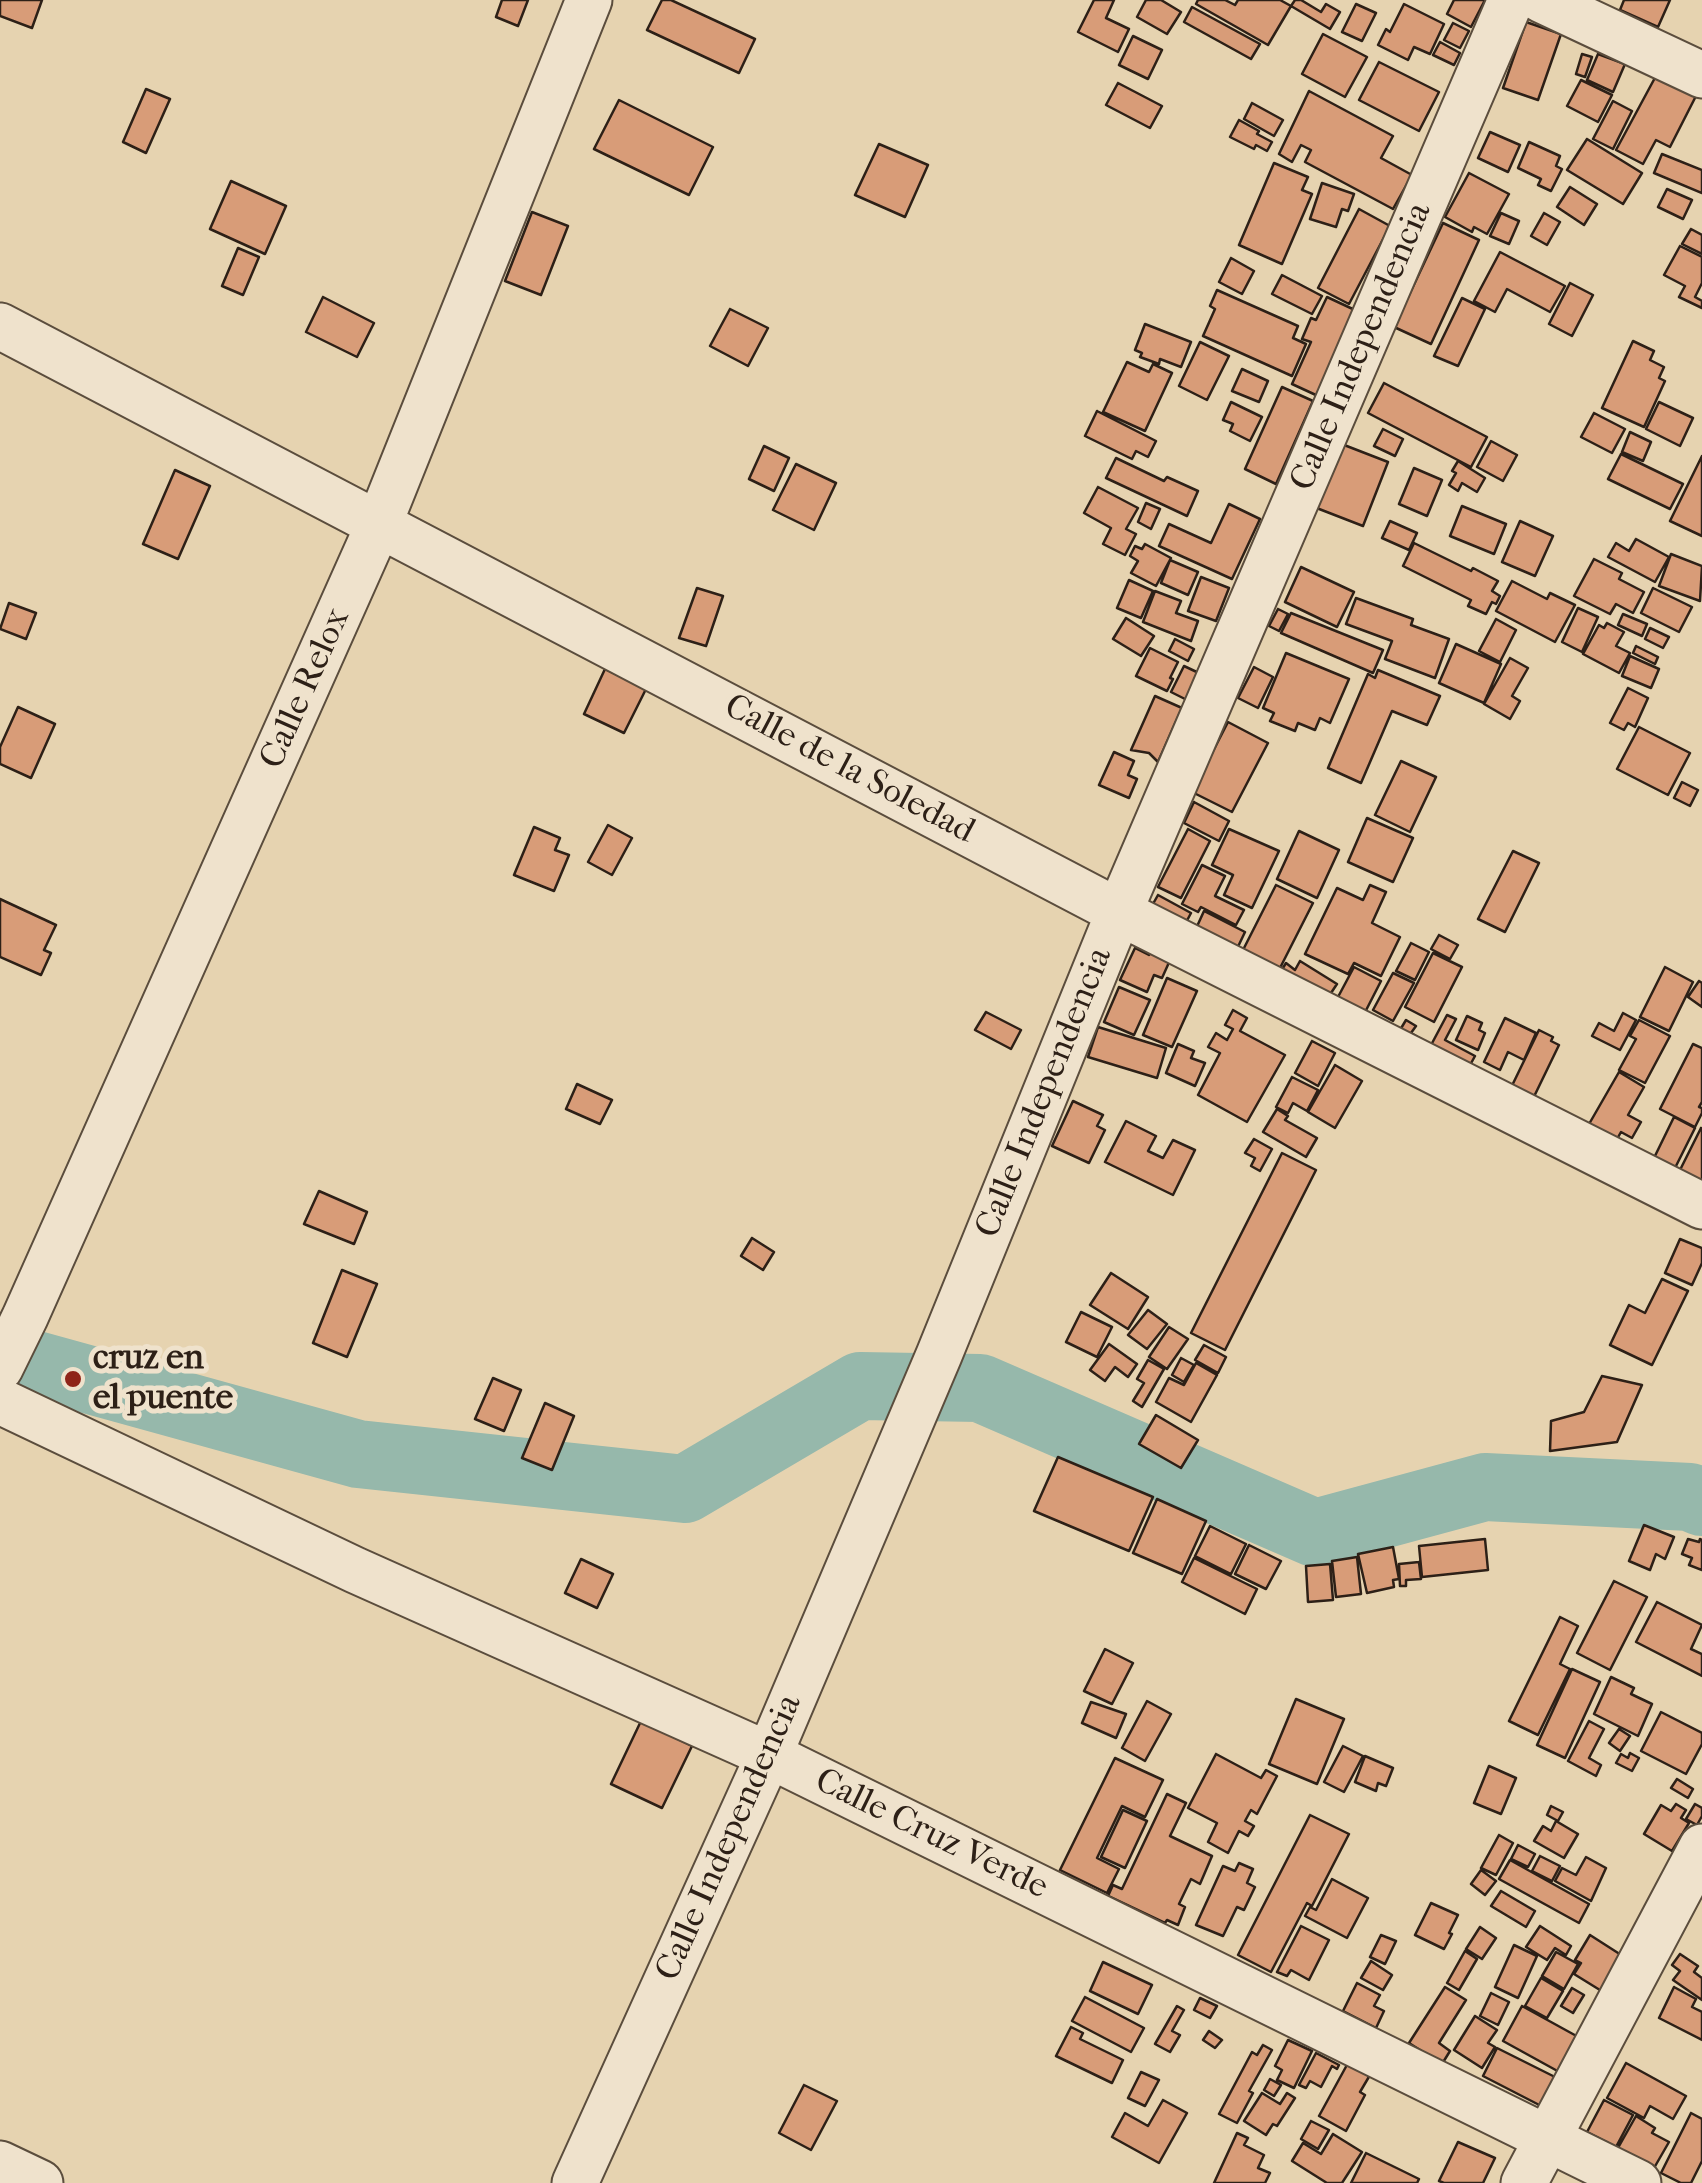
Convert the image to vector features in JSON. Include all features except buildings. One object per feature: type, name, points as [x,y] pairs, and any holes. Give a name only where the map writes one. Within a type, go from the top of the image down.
[{"type":"street","name":"Calle Relox","points":[[1,1376],[379,524],[589,0]]},
{"type":"street","name":"Calle Independencia","points":[[575,2183],[769,1755],[939,1355],[1119,912],[1511,0]]},
{"type":"street","points":[[1542,0],[1702,76]]},
{"type":"street","name":"Calle de la Soledad","points":[[0,326],[1119,912],[1702,1206]]},
{"type":"street","name":"Calle Cruz Verde","points":[[1,1376],[355,1570],[769,1755],[1638,2183]]},
{"type":"street","points":[[1524,2183],[1702,1847]]},
{"type":"street","points":[[0,2164],[40,2183]]},
{"type":"waterway","points":[[0,1355],[358,1454],[685,1489],[860,1386],[980,1388],[1315,1533],[1485,1487],[1690,1497],[1702,1502]]},
{"type":"place","name":"cruz en el puente","points":[[73,1379]]}]
